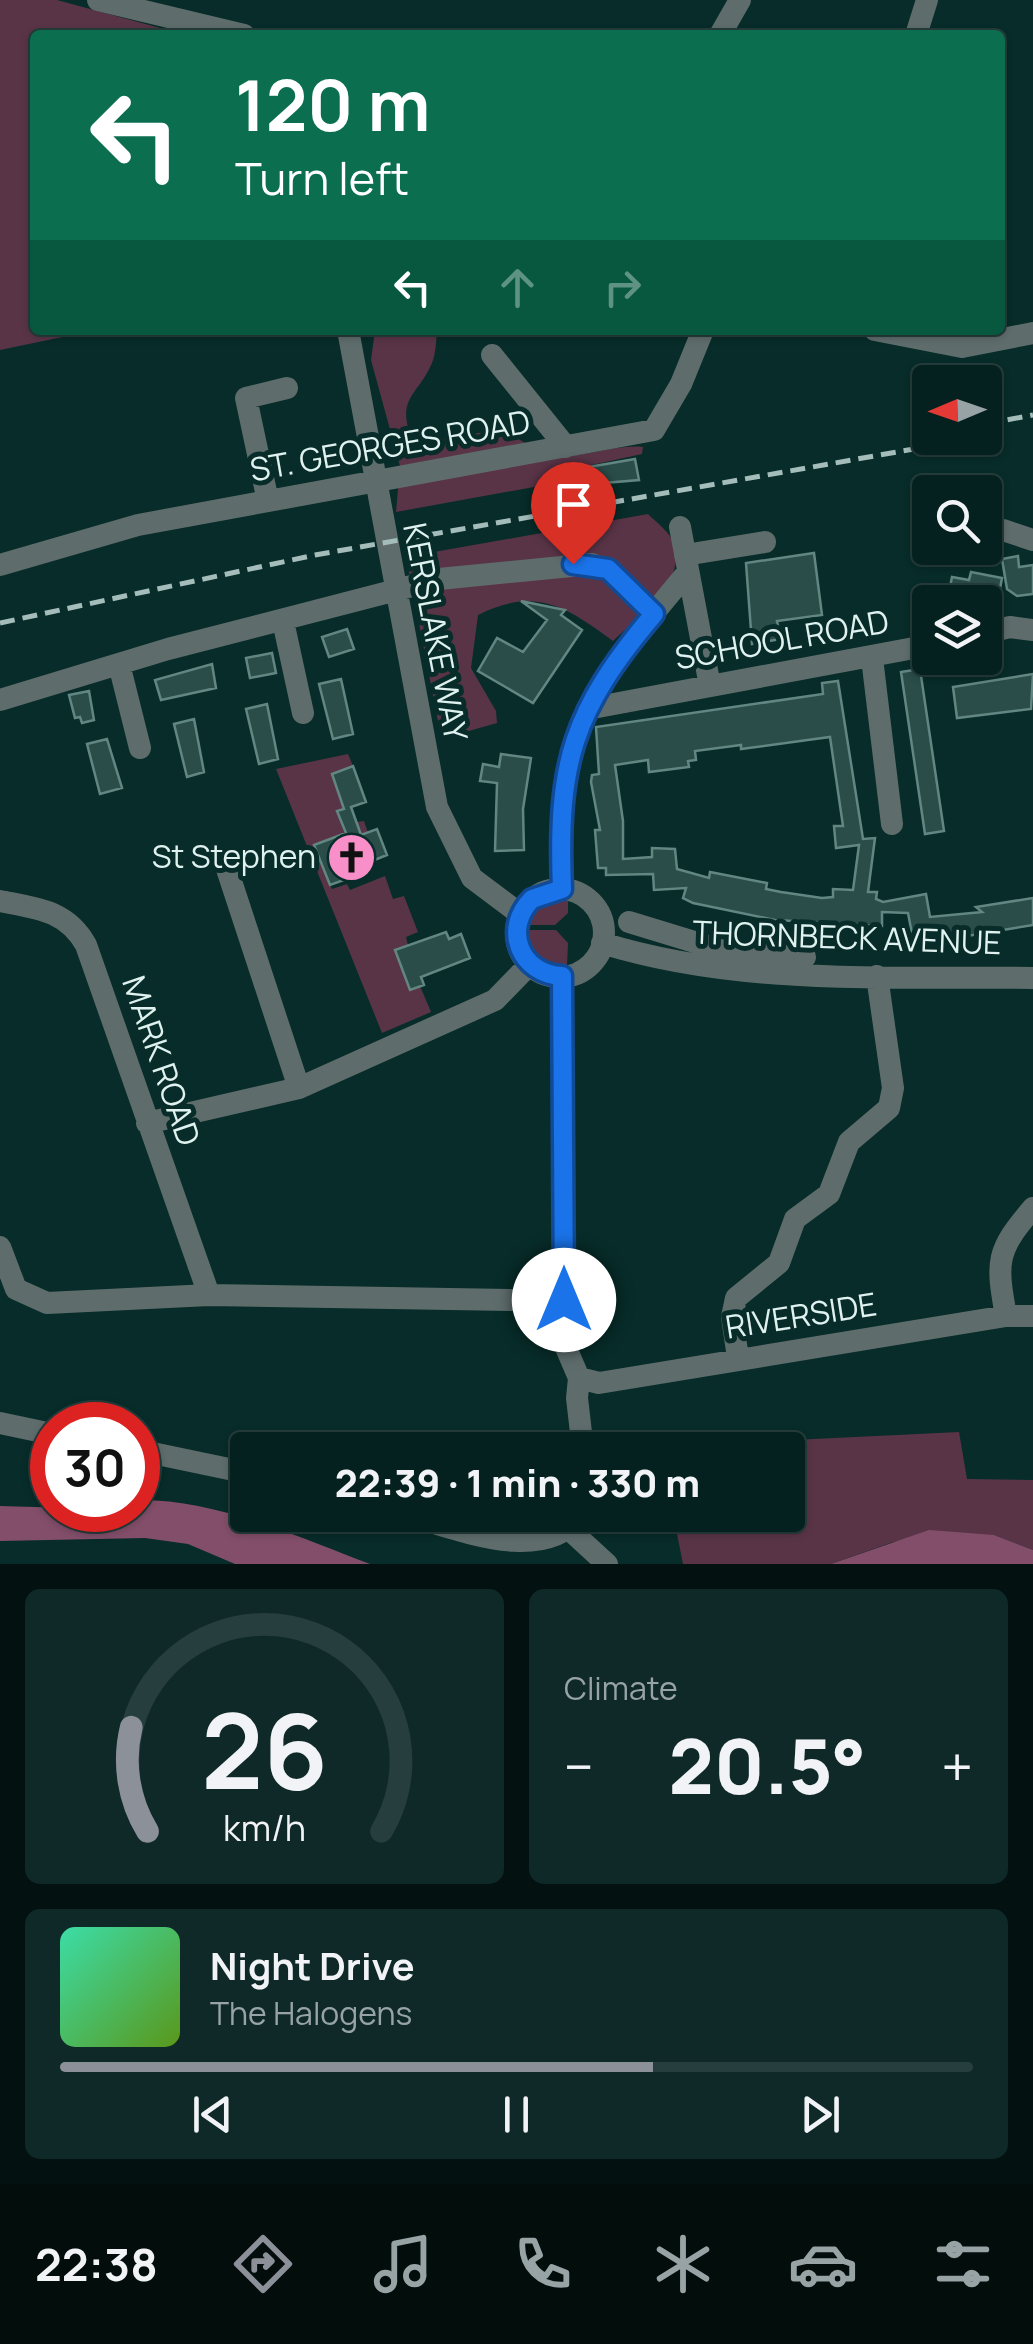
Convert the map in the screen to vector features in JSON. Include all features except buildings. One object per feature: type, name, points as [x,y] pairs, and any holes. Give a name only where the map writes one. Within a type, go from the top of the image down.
[{"type":"street","points":[[98,0],[223,30]]},
{"type":"street","points":[[723,30],[740,0]]},
{"type":"street","points":[[918,30],[927,0]]},
{"type":"street","points":[[919,335],[962,346],[1033,333]]},
{"type":"street","name":"KERSLAKE WAY","points":[[349,335],[428,772],[454,850],[472,878],[520,914]]},
{"type":"street","name":"ST. GEORGES ROAD","points":[[0,565],[138,525],[654,430],[681,384],[700,335]]},
{"type":"street","points":[[492,355],[566,446]]},
{"type":"street","points":[[268,501],[246,398],[287,388]]},
{"type":"street","points":[[680,528],[710,686]]},
{"type":"street","points":[[1002,530],[1033,540]]},
{"type":"street","points":[[562,889],[560,834],[566,763],[600,682],[654,614],[686,564],[766,542]]},
{"type":"street","points":[[0,700],[119,664],[439,579],[583,564],[613,572],[654,614]]},
{"type":"street","points":[[283,620],[303,713]]},
{"type":"street","points":[[1002,630],[1033,630]]},
{"type":"street","name":"SCHOOL ROAD","points":[[587,708],[912,649]]},
{"type":"street","points":[[872,658],[892,824]]},
{"type":"street","points":[[119,664],[140,748]]},
{"type":"street","points":[[226,866],[299,1088]]},
{"type":"street","points":[[562,889],[581,894],[595,907],[603,924],[602,943],[588,966],[562,976],[530,964],[517,941],[520,914],[537,895],[562,889]]},
{"type":"street","name":"MARK ROAD","points":[[0,901],[43,909],[77,928],[209,1295]]},
{"type":"street","points":[[628,922],[724,961],[804,957]]},
{"type":"street","name":"THORNBECK AVENUE","points":[[602,943],[660,961],[724,961],[876,976],[1033,978]]},
{"type":"street","points":[[147,1123],[299,1088],[495,1000],[530,964]]},
{"type":"street","points":[[562,976],[564,1300],[567,1350],[580,1378],[577,1398],[581,1432]]},
{"type":"street","points":[[738,1358],[732,1317],[736,1298],[779,1263],[795,1219],[829,1194],[849,1142],[888,1108],[893,1088],[876,976]]},
{"type":"street","points":[[1006,1316],[998,1270],[1000,1256],[1004,1242],[1033,1208]]},
{"type":"street","points":[[0,1247],[16,1290],[48,1304],[209,1295],[564,1300]]},
{"type":"street","name":"RIVERSIDE","points":[[580,1378],[599,1383],[1006,1316],[1033,1316]]},
{"type":"street","points":[[0,1424],[30,1430]]},
{"type":"street","points":[[160,1455],[230,1469]]},
{"type":"street","points":[[457,1532],[524,1555],[551,1550],[568,1532]]},
{"type":"street","points":[[583,1532],[606,1564]]},
{"type":"shaded area","points":[[0,0],[57,0],[168,30],[30,30],[30,335],[72,335],[0,350]]},
{"type":"shaded area","points":[[374,335],[437,335],[432,363],[407,405],[412,438],[492,432],[510,435],[551,456],[632,447],[643,447],[642,454],[555,473],[556,483],[396,512],[400,466],[371,360]]},
{"type":"shaded area","points":[[648,514],[672,540],[676,559],[673,573],[658,599],[613,641],[550,604],[517,602],[478,615],[471,668],[496,711],[497,723],[469,731],[439,726],[406,557]]},
{"type":"shaded area","points":[[348,754],[353,766],[332,775],[344,809],[337,812],[340,819],[353,814],[357,822],[364,821],[368,833],[332,847],[315,846],[332,889],[347,884],[350,890],[385,876],[393,899],[404,896],[418,932],[406,937],[408,945],[395,950],[410,989],[420,986],[431,1012],[382,1033],[276,769]]},
{"type":"shaded area","points":[[554,899],[568,901],[568,913],[555,925],[524,925],[537,905]]},
{"type":"shaded area","points":[[523,930],[556,930],[568,943],[567,966],[549,966],[533,958]]},
{"type":"shaded area","points":[[959,1432],[967,1479],[1033,1480],[1033,1550],[994,1535],[893,1542],[831,1564],[683,1564],[677,1532],[805,1532],[805,1439]]},
{"type":"shaded area","points":[[160,1501],[167,1501],[230,1514],[230,1532],[286,1532],[370,1564],[235,1564],[188,1544],[145,1538],[0,1541],[0,1506],[30,1507],[30,1532],[160,1532]]},
{"type":"shaded area","points":[[929,1530],[994,1535],[1033,1550],[1033,1564],[831,1564]]},
{"type":"railway","points":[[1002,421],[1033,415]]},
{"type":"railway","points":[[0,623],[315,555],[912,449]]},
{"type":"place","name":"St Stephen","points":[[351,857]]},
{"type":"route","points":[[564,1300],[562,976],[544,974],[530,964],[521,954],[516,928],[523,909],[532,899],[562,889],[560,834],[566,763],[600,682],[654,614],[608,569],[573,564]]}]
